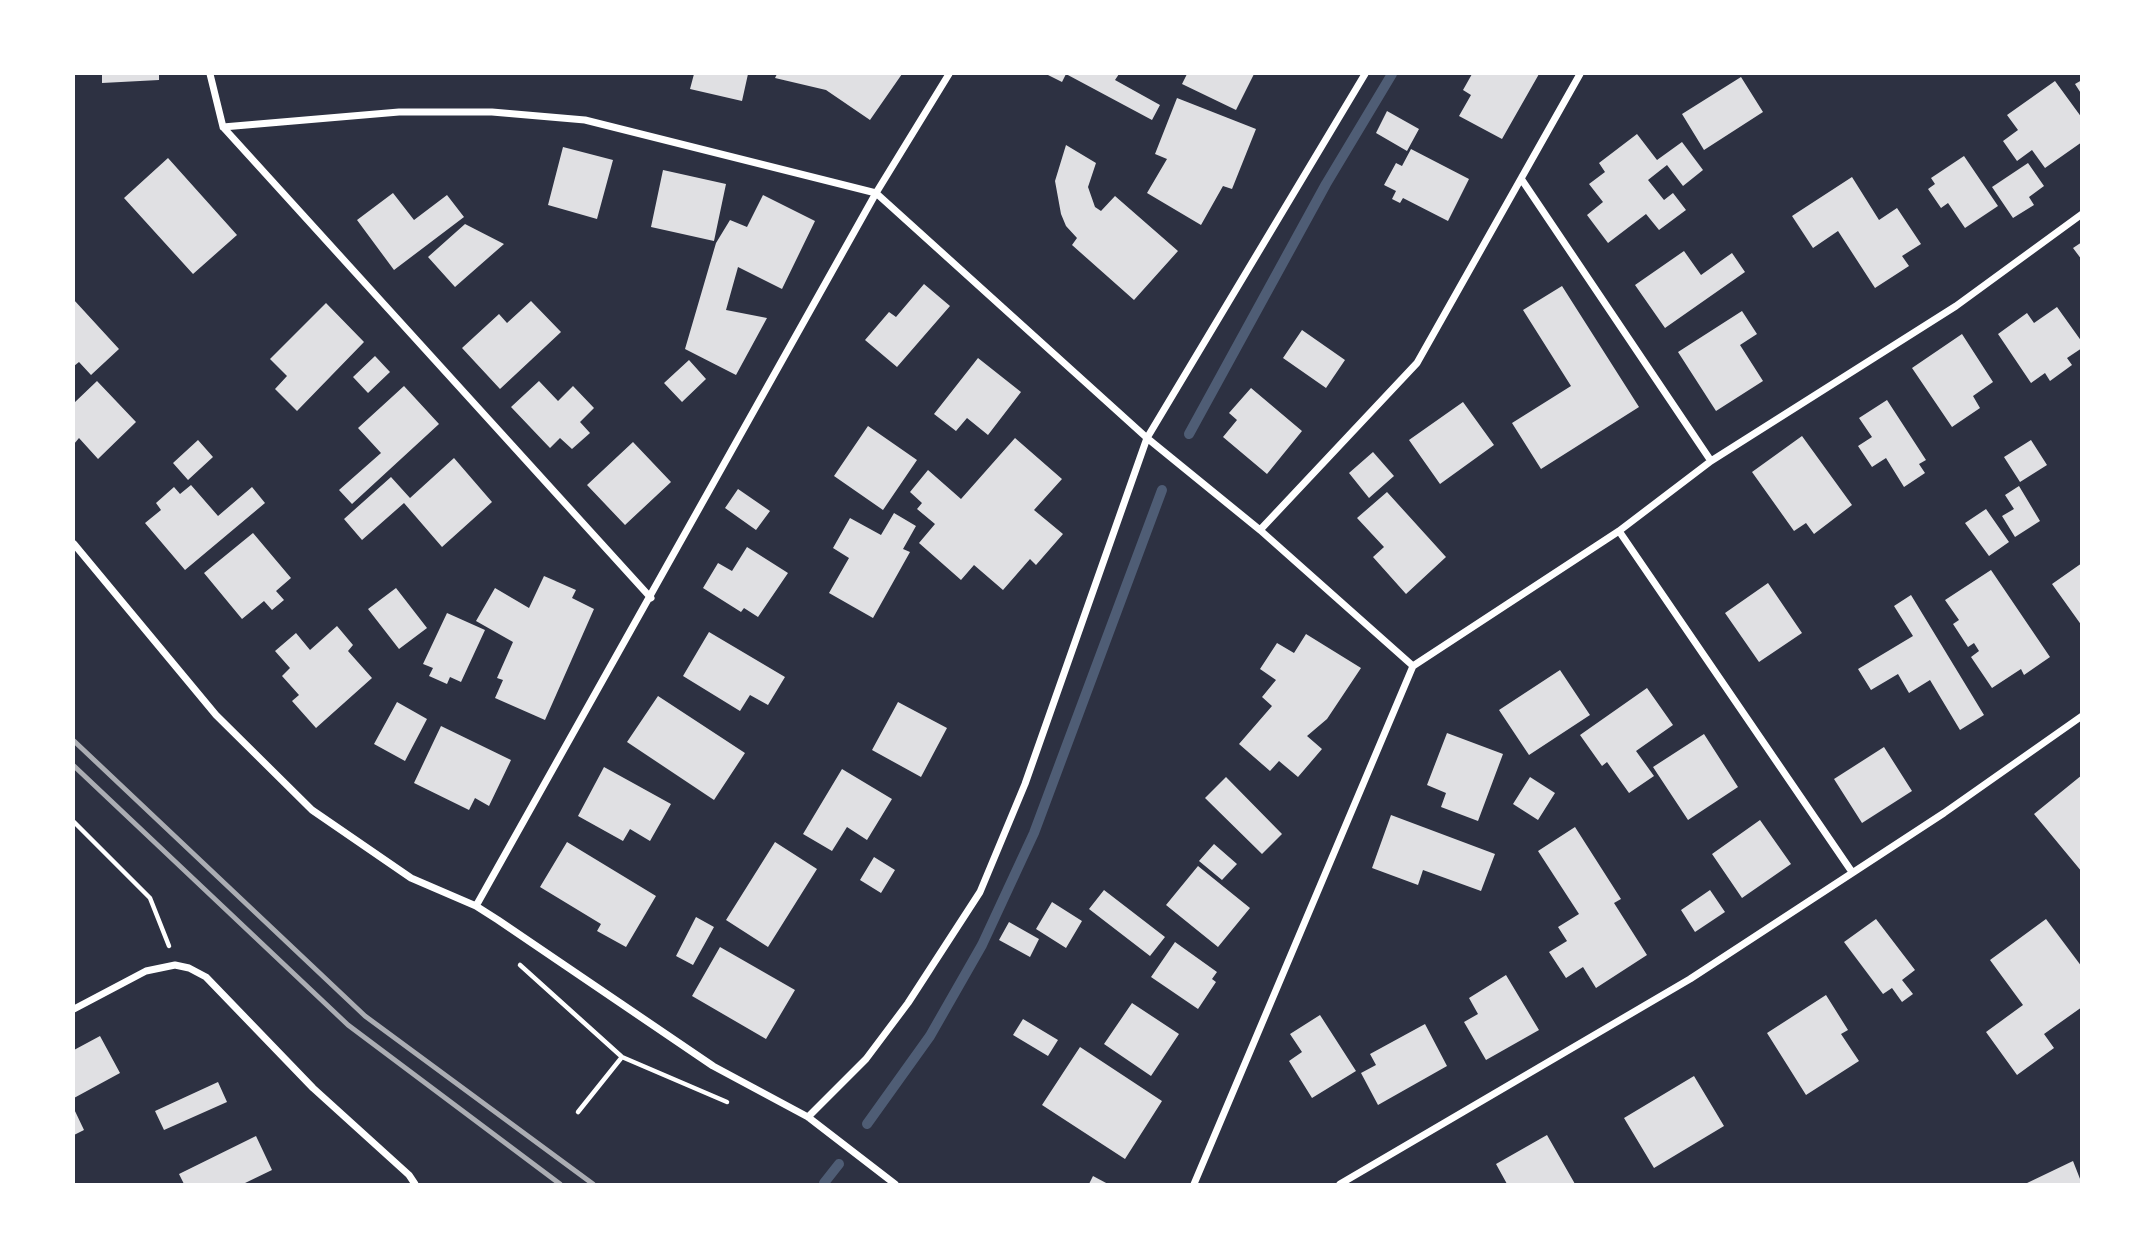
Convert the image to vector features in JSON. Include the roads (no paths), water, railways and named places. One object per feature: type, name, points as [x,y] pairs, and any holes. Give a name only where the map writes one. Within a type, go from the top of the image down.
[{"type":"street","points":[[210,74],[223,127],[651,598]]},
{"type":"street","points":[[476,906],[876,193],[949,74]]},
{"type":"street","points":[[808,1117],[866,1059],[908,1003],[980,892],[1025,784],[1147,438],[1365,74]]},
{"type":"street","points":[[1260,530],[1417,363],[1580,74]]},
{"type":"street","points":[[223,127],[398,112],[492,112],[585,120],[876,193],[1147,438],[1260,530],[1413,666]]},
{"type":"street","points":[[1522,180],[1711,461]]},
{"type":"street","points":[[1195,1185],[1413,666],[1619,531],[1711,461],[1956,306],[2081,214]]},
{"type":"street","points":[[1619,531],[1852,872]]},
{"type":"street","points":[[74,544],[216,715],[312,810],[411,878],[476,906],[713,1066],[808,1117],[895,1185]]},
{"type":"street","points":[[1340,1185],[1690,979],[1944,813],[2081,716]]},
{"type":"street","points":[[74,1009],[146,971],[175,965],[206,977],[313,1088],[409,1175],[415,1185]]},
{"type":"waterway","points":[[1189,434],[1326,184],[1392,74]]},
{"type":"waterway","points":[[867,1124],[930,1036],[982,945],[1034,833],[1162,490]]},
{"type":"waterway","points":[[824,1183],[839,1164]]},
{"type":"railway","points":[[74,741],[365,1016],[593,1184]]},
{"type":"railway","points":[[74,766],[348,1025],[560,1184]]}]
